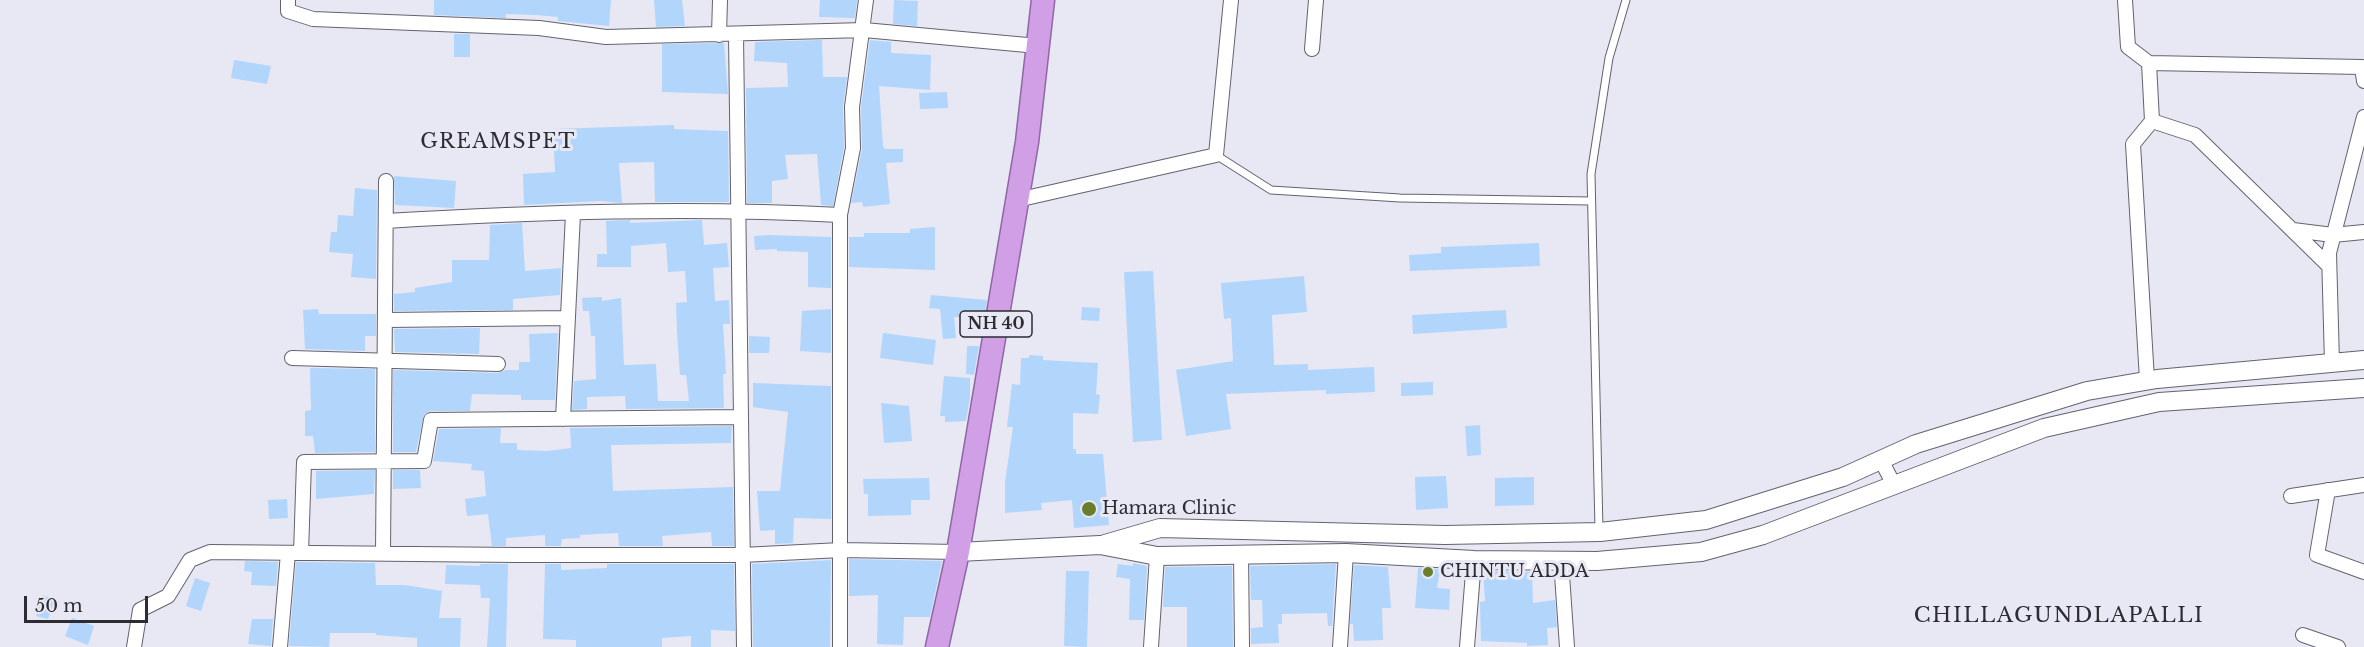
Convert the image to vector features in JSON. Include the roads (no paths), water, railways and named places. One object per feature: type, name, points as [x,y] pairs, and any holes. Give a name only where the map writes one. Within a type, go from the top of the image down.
[{"type":"highway","name":"NH 40","points":[[937,647],[958,552],[1017,200],[1043,0]]},
{"type":"street","points":[[288,0],[288,11],[314,19],[539,28],[606,37],[719,36],[864,30],[1038,46]]},
{"type":"street","points":[[719,36],[720,0]]},
{"type":"street","points":[[840,647],[840,215],[853,148],[852,107],[864,30],[866,0]]},
{"type":"street","points":[[1017,200],[1216,155],[1231,0]]},
{"type":"street","points":[[1312,49],[1316,0]]},
{"type":"street","points":[[2125,0],[2128,48],[2149,63],[2364,71]]},
{"type":"street","points":[[736,35],[744,647]]},
{"type":"street","points":[[2147,380],[2133,144],[2152,122],[2149,63]]},
{"type":"street","points":[[2332,363],[2328,265],[2333,235],[2364,117]]},
{"type":"street","points":[[2152,122],[2195,135],[2328,265]]},
{"type":"street","points":[[383,554],[386,181]]},
{"type":"street","points":[[386,221],[738,210],[840,215]]},
{"type":"street","points":[[563,418],[573,214]]},
{"type":"street","points":[[2293,230],[2333,235],[2364,232]]},
{"type":"street","points":[[386,320],[568,318]]},
{"type":"street","points":[[292,358],[498,364]]},
{"type":"street","points":[[134,647],[140,610],[168,596],[190,560],[210,552],[742,555],[841,550],[958,552],[1100,545],[1160,528],[1445,535],[1600,532],[1706,520],[1844,477],[1916,444],[2087,391],[2147,380],[2364,360]]},
{"type":"street","points":[[1100,545],[1157,556],[1346,553],[1474,560],[1597,561],[1711,549],[1763,535],[2044,428],[2158,402],[2364,388]]},
{"type":"street","points":[[280,647],[295,553],[304,462],[424,461],[431,420],[740,417]]},
{"type":"street","points":[[1881,460],[1894,485]]},
{"type":"street","points":[[2291,496],[2364,485]]},
{"type":"street","points":[[2328,490],[2317,555],[2364,572]]},
{"type":"street","points":[[1706,520],[1711,549]]},
{"type":"street","points":[[1534,533],[1536,560]]},
{"type":"street","points":[[1340,647],[1346,553]]},
{"type":"street","points":[[1240,554],[1242,647]]},
{"type":"street","points":[[1151,647],[1157,556]]},
{"type":"street","points":[[1467,647],[1474,560]]},
{"type":"street","points":[[1562,560],[1567,647]]},
{"type":"street","points":[[2303,635],[2338,647]]},
{"type":"lane","points":[[1600,532],[1591,174],[1609,58],[1626,0]]},
{"type":"lane","points":[[1216,155],[1271,190],[1400,198],[1591,201]]},
{"type":"place","name":"Hamara Clinic","points":[[1089,509]]},
{"type":"place","name":"CHINTU ADDA","points":[[1428,572]]},
{"type":"district","name":"GREAMSPET","points":[[498,142]]},
{"type":"district","name":"CHILLAGUNDLAPALLI","points":[[2059,616]]}]
